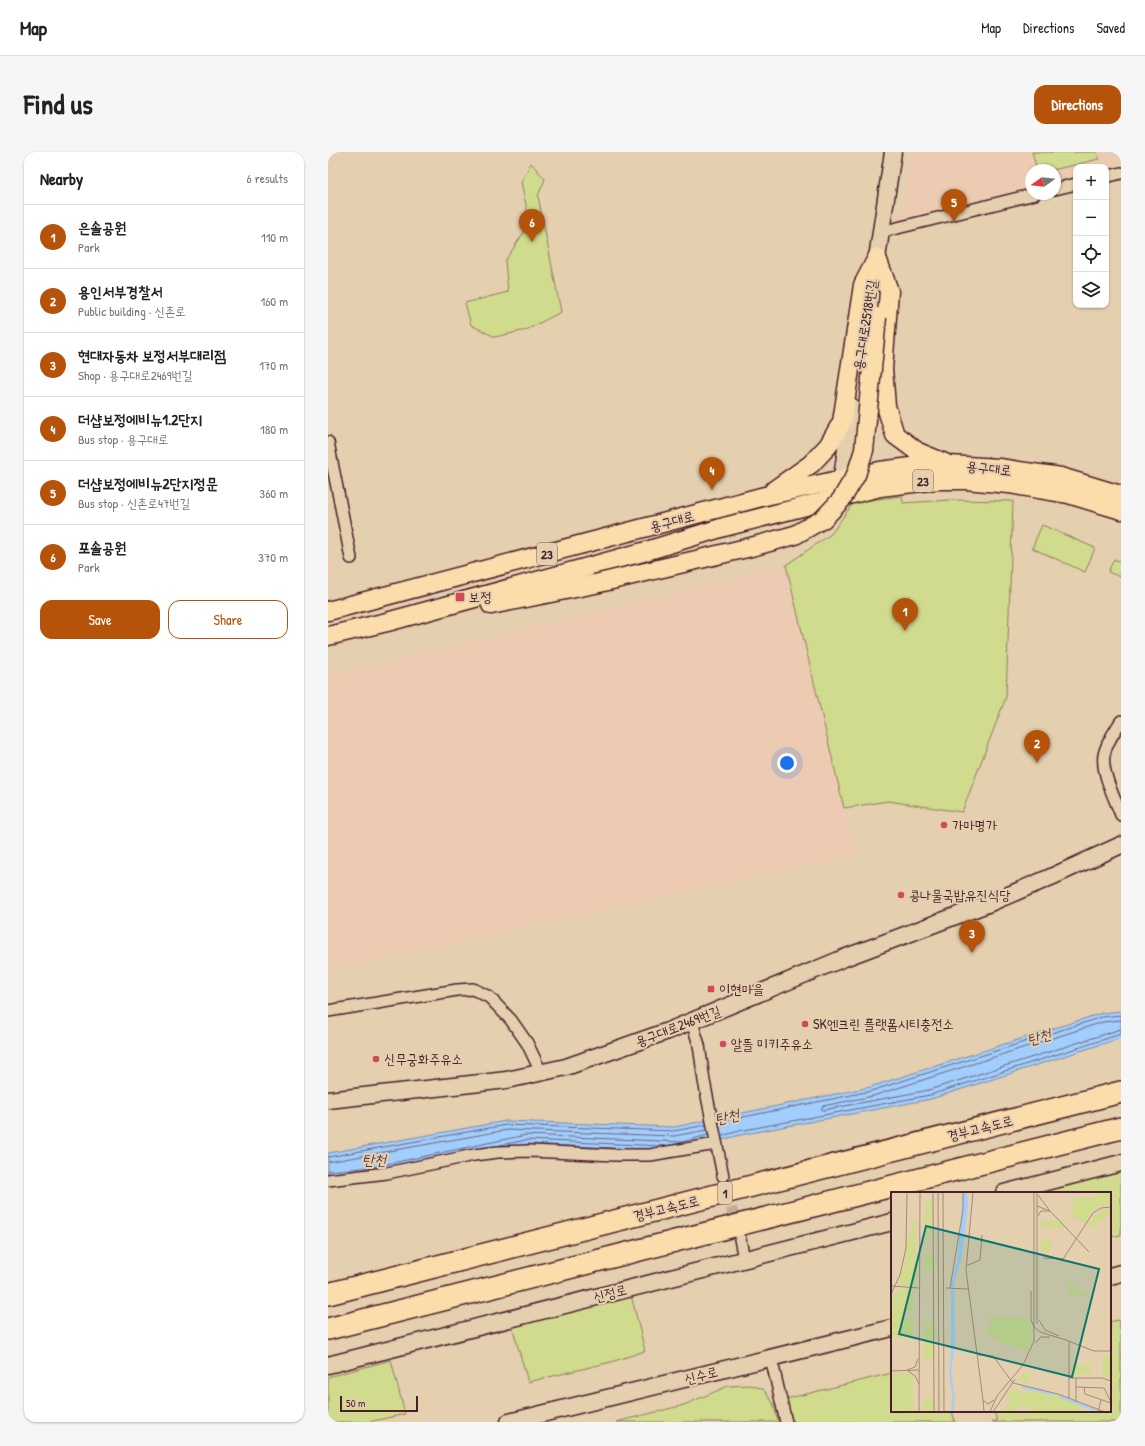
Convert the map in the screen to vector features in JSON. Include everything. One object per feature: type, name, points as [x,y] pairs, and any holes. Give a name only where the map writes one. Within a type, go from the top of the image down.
[{"type":"highway","name":"경부고속도로","points":[[328,1294],[1121,1092]]},
{"type":"highway","points":[[328,1329],[1121,1128]]},
{"type":"main road","points":[[387,622],[497,604],[645,573],[795,535],[823,519],[841,500],[856,475],[864,450],[881,286],[877,258]]},
{"type":"main road","points":[[877,258],[890,291],[883,369],[886,406],[895,435],[918,452],[958,465],[955,469],[900,473],[896,478],[903,484]]},
{"type":"main road","points":[[765,496],[811,464],[828,446],[842,422],[863,285],[877,258]]},
{"type":"main road","name":"용구대로","points":[[328,611],[765,496],[880,471],[919,466],[958,465],[1015,478]]},
{"type":"main road","name":"23","points":[[1015,478],[1061,477],[1121,495]]},
{"type":"main road","name":"용구대로","points":[[328,636],[387,622],[643,552],[724,527],[880,487],[945,480],[1015,478]]},
{"type":"main road","name":"23","points":[[1015,478],[1121,510]]},
{"type":"main road","points":[[724,527],[741,511],[796,496],[796,492],[793,489]]},
{"type":"street","name":"용구대로2518번길","points":[[839,498],[868,293],[877,258],[893,152]]},
{"type":"street","points":[[1109,176],[1121,173]]},
{"type":"street","points":[[1061,188],[1073,185]]},
{"type":"street","points":[[881,232],[1025,196]]},
{"type":"street","points":[[328,442],[351,558]]},
{"type":"street","points":[[1121,721],[1112,736],[1104,755],[1105,773],[1121,814]]},
{"type":"street","name":"용구대로2469번길","points":[[328,1100],[506,1080],[566,1067],[692,1022],[851,956],[1051,877],[1121,845]]},
{"type":"street","points":[[328,1011],[457,990],[474,989],[489,997],[511,1020],[527,1043],[541,1072]]},
{"type":"street","points":[[692,1022],[699,1045],[704,1081],[723,1176]]},
{"type":"street","points":[[328,1180],[387,1172],[474,1155],[498,1152],[574,1152],[615,1155],[650,1155],[715,1141]]},
{"type":"street","points":[[1008,1192],[1121,1163]]},
{"type":"street","name":"신정로","points":[[328,1365],[891,1222]]},
{"type":"street","points":[[740,1240],[744,1259]]},
{"type":"street","points":[[1111,1276],[1121,1273]]},
{"type":"street","name":"신수로","points":[[509,1422],[891,1328]]},
{"type":"street","points":[[771,1358],[786,1422]]},
{"type":"shaded area","points":[[911,152],[1117,152],[1118,155],[1114,165],[1109,167],[1109,164],[1073,164],[1073,176],[1061,179],[1061,164],[1025,164],[1025,187],[902,218]]},
{"type":"shaded area","points":[[328,540],[334,578],[328,580]]},
{"type":"shaded area","points":[[786,565],[856,855],[328,970],[328,676]]},
{"type":"green space","points":[[1032,152],[1097,152],[1099,159],[1061,168],[1061,164],[1035,164]]},
{"type":"green space","points":[[531,163],[545,179],[538,196],[561,312],[526,330],[495,337],[471,325],[465,303],[508,292],[505,261],[530,223],[521,182]]},
{"type":"green space","points":[[902,496],[903,503],[949,500],[1013,501],[1006,697],[962,812],[888,801],[844,808],[786,565],[831,534],[854,502]]},
{"type":"green space","points":[[1042,525],[1095,548],[1085,572],[1032,548]]},
{"type":"green space","points":[[1114,559],[1121,562],[1121,577],[1108,572]]},
{"type":"green space","points":[[1121,1168],[1121,1235],[1111,1237],[1111,1192],[1031,1192]]},
{"type":"green space","points":[[631,1295],[645,1351],[611,1362],[528,1382],[512,1326]]},
{"type":"green space","points":[[1118,1320],[1121,1333],[1121,1422],[992,1422],[997,1421],[994,1412],[1111,1412],[1111,1322]]},
{"type":"green space","points":[[391,1360],[405,1414],[368,1422],[328,1422],[328,1377]]},
{"type":"green space","points":[[891,1373],[891,1412],[952,1412],[955,1422],[792,1422],[786,1399]]},
{"type":"green space","points":[[751,1385],[763,1389],[773,1403],[778,1422],[616,1422],[684,1405],[728,1386]]},
{"type":"water","name":"탄천","points":[[1121,1011],[1121,1038],[931,1099],[740,1135],[684,1151],[527,1144],[375,1176],[328,1180],[328,1153],[506,1121],[674,1127],[870,1087],[1102,1013]]},
{"type":"tunnel","points":[[723,1176],[737,1229]]},
{"type":"place","name":"더샵보정에비뉴2단지정문","points":[[954,222]]},
{"type":"place","name":"포솔공원","points":[[532,242]]},
{"type":"place","name":"더샵보정에비뉴1.2단지","points":[[712,490]]},
{"type":"place","name":"보정","points":[[460,597]]},
{"type":"place","name":"은솔공원","points":[[905,631]]},
{"type":"place","name":"용인서부경찰서","points":[[1037,763]]},
{"type":"place","name":"가마명가","points":[[944,825]]},
{"type":"place","name":"콩나물국밥유진식당","points":[[901,895]]},
{"type":"place","name":"현대자동차 보정서부대리점","points":[[972,953]]},
{"type":"place","name":"이현마을","points":[[711,989]]},
{"type":"place","name":"SK엔크린 플랫폼시티충전소","points":[[805,1024]]},
{"type":"place","name":"알뜰 미키주유소","points":[[723,1044]]},
{"type":"place","name":"신무궁화주유소","points":[[376,1059]]}]
